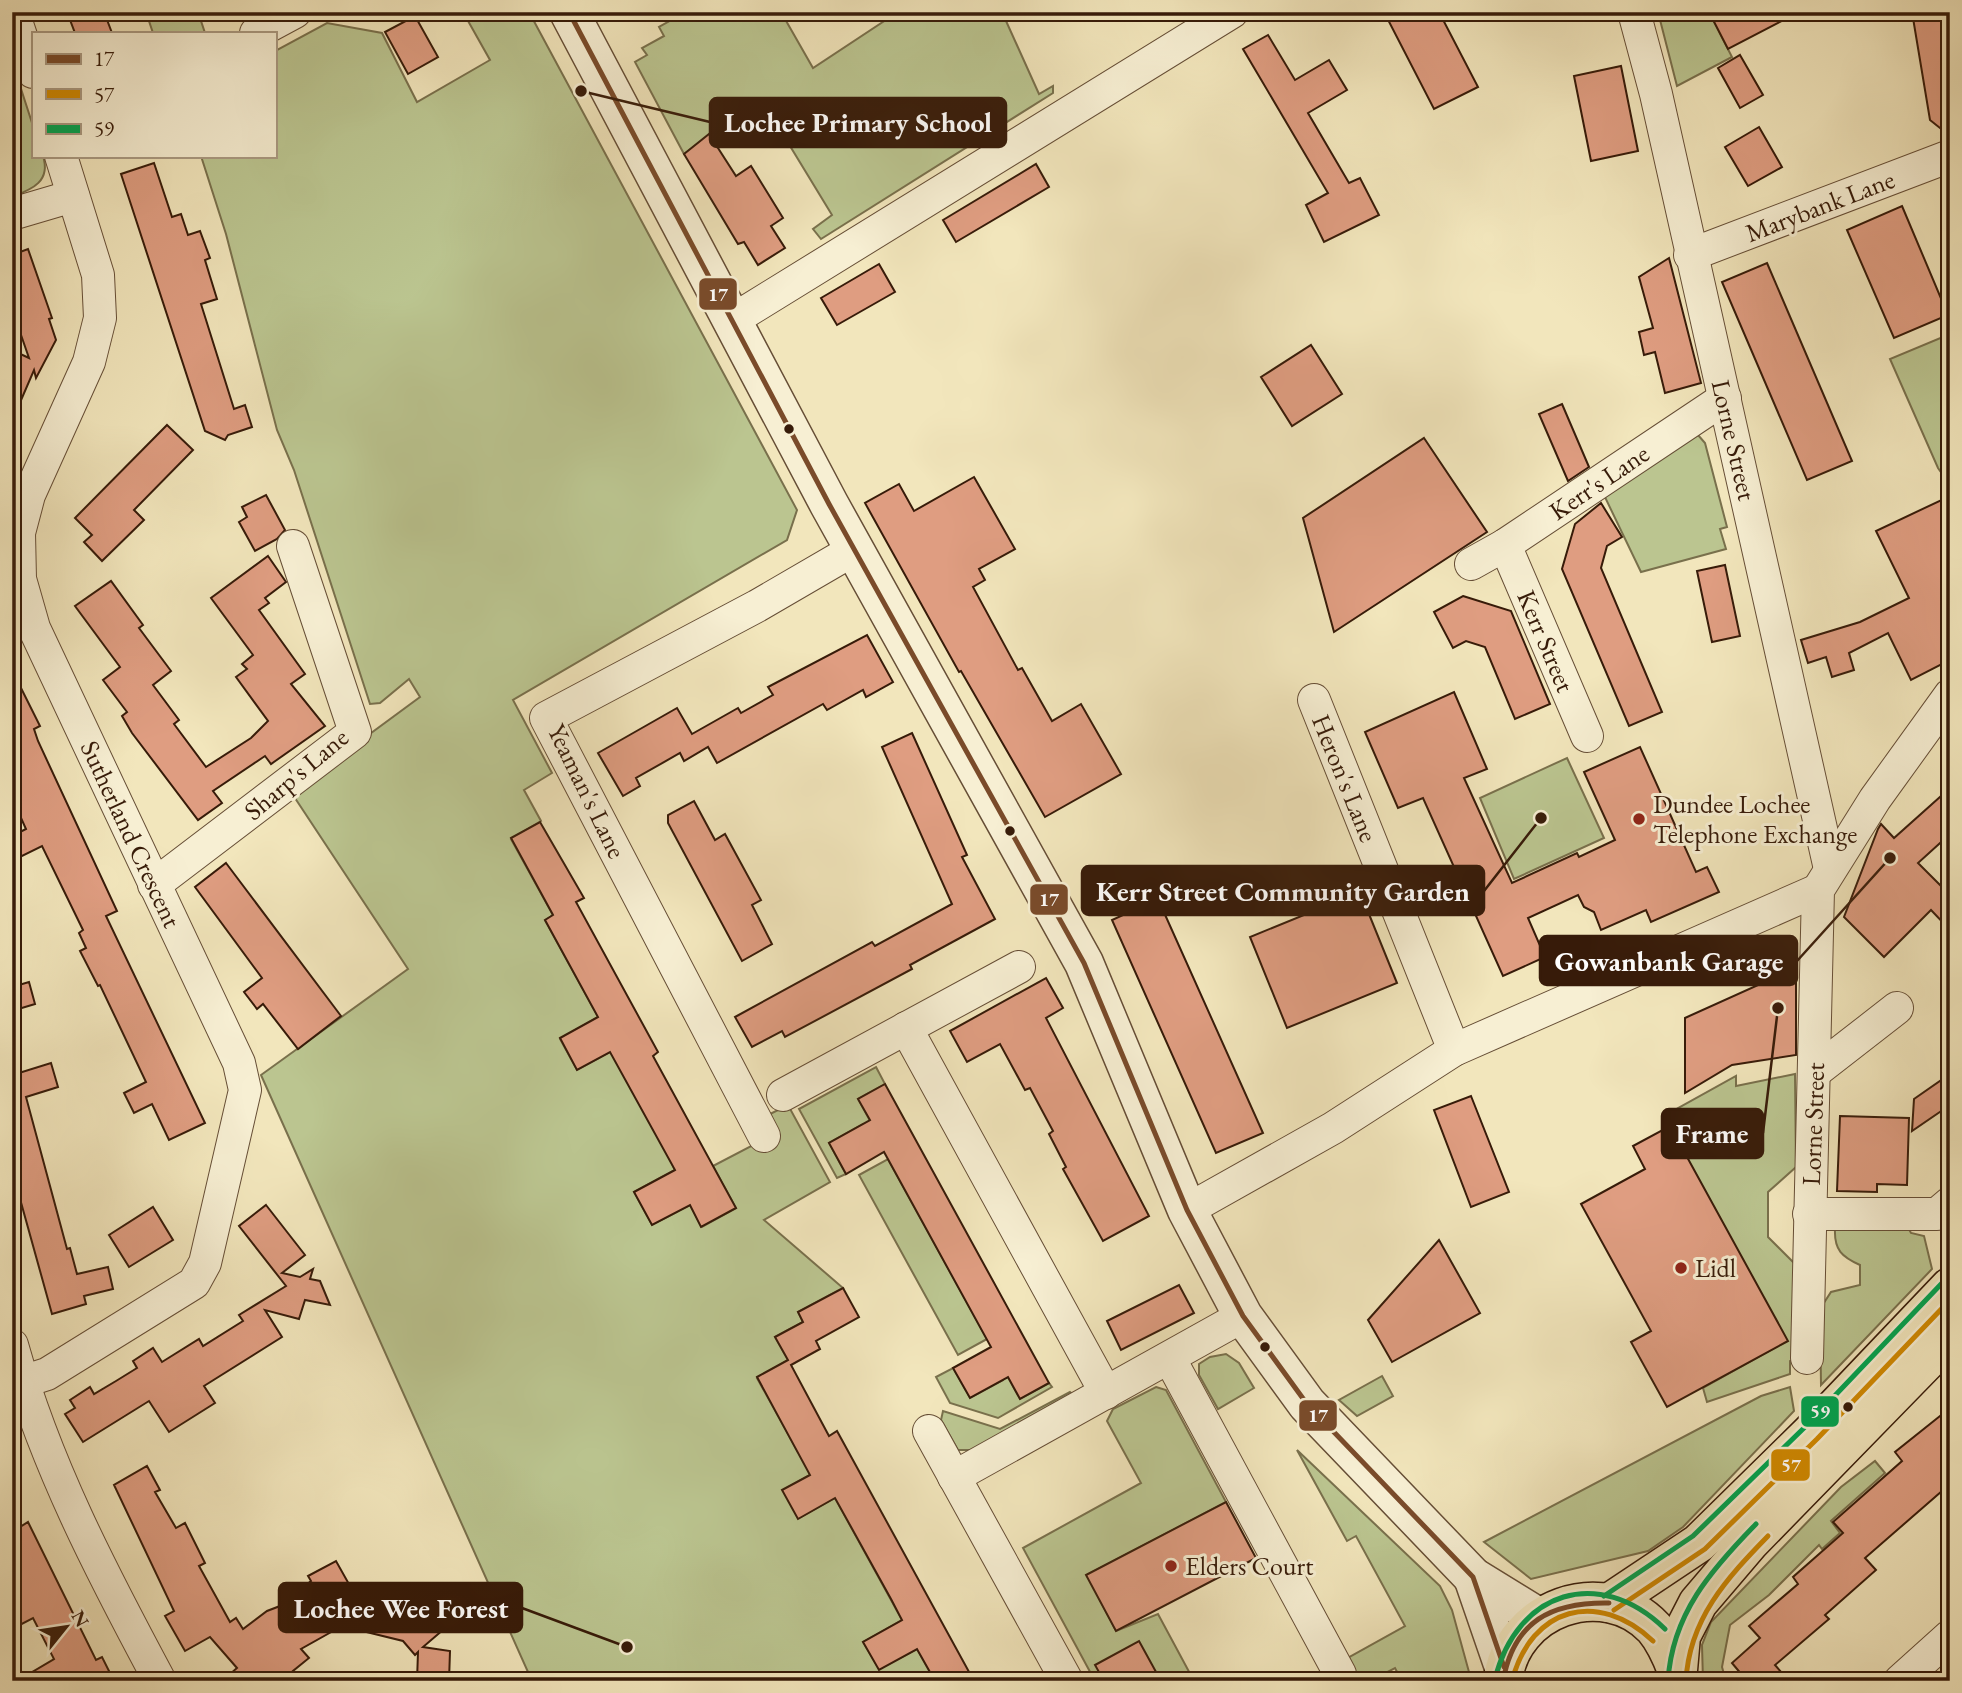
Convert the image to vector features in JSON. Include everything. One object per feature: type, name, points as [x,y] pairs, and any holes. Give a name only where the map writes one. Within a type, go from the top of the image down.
[{"type":"main road","points":[[1609,1603],[1699,1543],[1811,1433],[1950,1287]]},
{"type":"main road","points":[[1677,1676],[1681,1636],[1698,1603],[1750,1542],[1950,1337]]},
{"type":"main road","points":[[1503,1674],[1517,1639],[1538,1617],[1560,1606],[1585,1601],[1609,1603],[1633,1612],[1653,1627],[1668,1647],[1677,1676]]},
{"type":"street","points":[[13,12],[32,69]]},
{"type":"street","points":[[259,32],[295,12]]},
{"type":"street","points":[[569,12],[855,549],[1084,963],[1187,1210],[1243,1316],[1307,1404],[1473,1577],[1538,1617]]},
{"type":"street","points":[[732,321],[1232,12]]},
{"type":"street","name":"Lorne Street","points":[[1634,12],[1656,94],[1690,255],[1725,398],[1824,879],[1809,1214],[1807,1358]]},
{"type":"street","name":"Marybank Lane","points":[[1690,255],[1950,156]]},
{"type":"street","name":"Sutherland Crescent","points":[[22,1382],[47,1374],[194,1283],[205,1263],[245,1090],[239,1063],[34,628],[20,579],[19,533],[29,495],[89,362],[100,318],[98,275],[62,158]]},
{"type":"street","points":[[12,214],[73,195]]},
{"type":"street","name":"Kerr's Lane","points":[[1471,564],[1505,545],[1725,398]]},
{"type":"street","name":"Kerr Street","points":[[1505,545],[1587,736]]},
{"type":"street","name":"Sharp's Lane","points":[[155,885],[355,732],[293,546]]},
{"type":"street","name":"Yeaman's Lane","points":[[764,1136],[546,718],[757,606],[855,549]]},
{"type":"street","points":[[1187,1210],[1333,1128],[1454,1051],[1824,879],[1875,799],[1950,695]]},
{"type":"street","name":"Heron's Lane","points":[[1314,700],[1454,1051]]},
{"type":"street","points":[[783,1095],[1019,967]]},
{"type":"street","points":[[1816,1072],[1897,1008]]},
{"type":"street","points":[[906,1028],[1107,1393]]},
{"type":"street","points":[[1809,1214],[1937,1214],[1950,1203]]},
{"type":"street","points":[[954,1477],[1243,1316]]},
{"type":"street","points":[[12,1345],[22,1382],[51,1463],[111,1591],[160,1681]]},
{"type":"street","points":[[1170,1359],[1340,1674]]},
{"type":"street","points":[[929,1430],[1067,1681]]},
{"type":"street","points":[[1473,1577],[1503,1674]]},
{"type":"street","points":[[1900,1681],[1950,1636]]},
{"type":"green space","points":[[146,12],[198,12],[205,32],[153,32]]},
{"type":"green space","points":[[463,12],[529,12],[797,510],[787,540],[513,700],[552,773],[524,790],[541,821],[511,839],[553,915],[545,920],[598,1017],[560,1039],[577,1070],[617,1048],[675,1170],[634,1192],[652,1225],[690,1205],[702,1227],[736,1208],[713,1166],[776,1133],[768,1115],[788,1105],[830,1182],[764,1220],[843,1288],[798,1312],[803,1322],[775,1337],[788,1360],[757,1378],[798,1452],[820,1469],[783,1490],[799,1518],[835,1498],[902,1620],[863,1642],[879,1669],[917,1649],[935,1681],[532,1681],[261,1075],[408,969],[291,792],[420,697],[409,679],[380,703],[370,704],[294,470],[277,430],[226,234],[202,158],[276,158],[276,50],[327,23],[382,33],[417,102],[490,60]]},
{"type":"green space","points":[[686,12],[781,12],[813,68],[898,12],[1002,12],[1039,94],[1053,86],[1053,93],[821,239],[813,229],[832,215],[762,100],[684,154],[635,62],[647,55],[642,48],[664,36],[659,27]]},
{"type":"green space","points":[[1658,12],[1709,12],[1732,57],[1677,86]]},
{"type":"green space","points":[[12,61],[32,123],[32,158],[43,158],[45,165],[38,183],[12,197]]},
{"type":"green space","points":[[1950,334],[1950,485],[1938,468],[1890,359]]},
{"type":"green space","points":[[1698,435],[1705,443],[1727,527],[1720,529],[1726,549],[1641,572],[1603,493]]},
{"type":"green space","points":[[1567,758],[1604,838],[1514,879],[1480,798]]},
{"type":"green space","points":[[876,1067],[885,1084],[858,1099],[874,1128],[863,1124],[829,1143],[846,1174],[837,1178],[799,1109]]},
{"type":"green space","points":[[1795,1074],[1796,1167],[1768,1192],[1768,1237],[1797,1266],[1797,1360],[1790,1361],[1790,1374],[1707,1402],[1703,1388],[1787,1341],[1664,1116],[1736,1076],[1736,1086]]},
{"type":"green space","points":[[888,1159],[987,1339],[958,1355],[859,1175]]},
{"type":"green space","points":[[1906,1224],[1911,1233],[1924,1236],[1932,1269],[1821,1385],[1820,1309],[1831,1292],[1860,1285],[1860,1265],[1840,1252],[1835,1229]]},
{"type":"green space","points":[[1226,1354],[1239,1363],[1254,1388],[1218,1409],[1199,1375],[1199,1364],[1210,1357]]},
{"type":"green space","points":[[953,1368],[970,1398],[1003,1380],[1004,1370],[1020,1399],[1049,1383],[1052,1387],[998,1418],[950,1403],[936,1377]]},
{"type":"green space","points":[[1382,1376],[1393,1396],[1357,1416],[1339,1400]]},
{"type":"green space","points":[[1156,1387],[1166,1390],[1226,1502],[1087,1575],[1116,1631],[1158,1614],[1194,1681],[1095,1681],[1023,1548],[1141,1483],[1107,1421],[1113,1409]]},
{"type":"green space","points":[[1790,1387],[1794,1411],[1683,1527],[1648,1551],[1531,1579],[1484,1542],[1761,1396]]},
{"type":"green space","points":[[1070,1392],[1074,1395],[975,1450],[958,1450],[941,1420],[943,1411],[1000,1429]]},
{"type":"green space","points":[[1297,1450],[1440,1586],[1452,1610],[1469,1672],[1468,1681],[1402,1681],[1395,1668],[1370,1681],[1357,1681],[1346,1659],[1405,1626],[1356,1536],[1347,1541]]},
{"type":"green space","points":[[1875,1461],[1885,1473],[1831,1521],[1840,1533],[1822,1549],[1819,1545],[1769,1595],[1730,1625],[1722,1667],[1726,1681],[1703,1681],[1702,1645],[1711,1622],[1841,1487]]},
{"type":"building","points":[[67,12],[104,12],[112,32],[75,32]]},
{"type":"building","points":[[1384,12],[1439,12],[1478,87],[1434,109]]},
{"type":"building","points":[[1709,12],[1799,12],[1728,49]]},
{"type":"building","points":[[1912,12],[1950,12],[1950,136],[1930,120]]},
{"type":"building","points":[[415,16],[438,57],[408,74],[385,32]]},
{"type":"building","points":[[1268,35],[1295,80],[1329,60],[1347,90],[1308,113],[1349,183],[1360,178],[1379,215],[1324,242],[1306,205],[1328,193],[1243,49]]},
{"type":"building","points":[[1740,55],[1763,95],[1740,108],[1718,68]]},
{"type":"building","points":[[1621,66],[1638,151],[1591,161],[1574,76]]},
{"type":"building","points":[[1759,127],[1782,167],[1748,186],[1725,147]]},
{"type":"building","points":[[709,134],[736,176],[751,166],[783,218],[771,226],[785,248],[758,265],[744,242],[738,244],[684,154]]},
{"type":"building","points":[[154,163],[172,217],[181,214],[188,235],[200,231],[210,258],[205,260],[217,299],[201,304],[234,409],[245,405],[252,427],[228,435],[225,440],[205,431],[121,174]]},
{"type":"building","points":[[1036,164],[1049,187],[956,242],[943,220]]},
{"type":"building","points":[[1902,206],[1948,315],[1894,338],[1847,230]]},
{"type":"building","points":[[28,249],[52,318],[49,319],[56,340],[36,378],[34,370],[12,421],[12,350],[29,358],[12,309],[12,255]]},
{"type":"building","points":[[1669,258],[1701,383],[1665,393],[1655,352],[1644,355],[1639,332],[1653,328],[1639,277]]},
{"type":"building","points":[[1767,263],[1852,461],[1807,480],[1722,282]]},
{"type":"building","points":[[879,264],[895,292],[837,325],[821,298]]},
{"type":"building","points":[[1311,345],[1342,394],[1292,426],[1261,377]]},
{"type":"building","points":[[1562,404],[1589,467],[1568,481],[1539,414]]},
{"type":"building","points":[[167,425],[193,450],[134,510],[144,520],[102,561],[84,542],[92,535],[75,518]]},
{"type":"building","points":[[1424,438],[1487,532],[1334,632],[1303,518]]},
{"type":"building","points":[[974,477],[1015,549],[979,569],[985,580],[973,587],[1018,670],[1022,668],[1052,721],[1081,704],[1121,774],[1045,817],[961,671],[959,672],[865,503],[899,484],[914,511]]},
{"type":"building","points":[[266,495],[285,530],[277,539],[255,551],[239,522],[247,517],[242,507]]},
{"type":"building","points":[[1950,496],[1950,660],[1911,680],[1888,633],[1849,653],[1854,670],[1832,677],[1826,657],[1808,663],[1801,640],[1860,622],[1909,598],[1876,531]]},
{"type":"building","points":[[1601,503],[1622,537],[1607,546],[1601,568],[1662,712],[1629,726],[1562,569],[1575,524]]},
{"type":"building","points":[[268,556],[286,582],[265,598],[269,603],[259,610],[305,674],[291,684],[325,726],[271,764],[265,756],[213,791],[222,803],[198,820],[122,716],[127,712],[103,680],[120,667],[75,606],[111,581],[143,625],[139,628],[171,671],[153,685],[179,720],[174,724],[206,767],[251,738],[268,721],[236,677],[247,669],[242,664],[253,655],[211,598]]},
{"type":"building","points":[[1725,565],[1740,636],[1712,642],[1697,571]]},
{"type":"building","points":[[1463,596],[1511,611],[1550,704],[1515,719],[1485,647],[1466,641],[1453,648],[1434,612]]},
{"type":"building","points":[[867,635],[893,682],[866,697],[863,690],[827,710],[823,704],[717,763],[708,747],[684,761],[680,753],[636,778],[640,786],[623,796],[598,753],[677,708],[692,734],[738,708],[741,713],[773,695],[768,687]]},
{"type":"building","points":[[12,670],[40,726],[34,729],[38,741],[117,911],[106,916],[205,1123],[169,1140],[152,1104],[134,1113],[124,1093],[146,1082],[100,985],[98,986],[80,951],[86,948],[79,933],[83,930],[42,846],[20,857],[12,842],[12,836],[26,829],[12,798]]},
{"type":"building","points":[[1454,692],[1487,769],[1464,778],[1512,883],[1577,853],[1579,857],[1615,840],[1584,772],[1640,747],[1696,872],[1707,867],[1719,892],[1651,922],[1646,910],[1601,930],[1594,912],[1584,907],[1578,895],[1528,918],[1545,957],[1503,976],[1423,798],[1398,808],[1365,732]]},
{"type":"building","points":[[912,733],[967,855],[962,857],[995,919],[910,965],[912,969],[785,1037],[782,1031],[752,1047],[735,1017],[872,942],[875,946],[952,904],[882,747]]},
{"type":"building","points":[[1950,788],[1950,834],[1918,863],[1950,895],[1950,930],[1931,910],[1884,957],[1844,917],[1878,829],[1881,824],[1894,838]]},
{"type":"building","points":[[694,801],[715,840],[725,834],[761,900],[752,905],[772,944],[742,961],[668,823],[668,815]]},
{"type":"building","points":[[540,822],[584,898],[576,902],[658,1052],[653,1056],[736,1208],[701,1227],[690,1205],[652,1225],[634,1192],[675,1170],[610,1052],[577,1070],[560,1038],[598,1017],[545,920],[553,915],[511,838]]},
{"type":"building","points":[[226,863],[341,1016],[298,1049],[263,1004],[257,1009],[244,992],[262,978],[195,887]]},
{"type":"building","points":[[1360,892],[1397,983],[1287,1028],[1250,937]]},
{"type":"building","points":[[1158,899],[1263,1133],[1216,1153],[1112,920]]},
{"type":"building","points":[[1796,968],[1796,1055],[1732,1065],[1685,1093],[1685,1018]]},
{"type":"building","points":[[1046,978],[1063,1008],[1046,1018],[1149,1216],[1103,1241],[1063,1169],[1066,1167],[1049,1134],[1053,1131],[1030,1088],[1025,1090],[1000,1044],[967,1062],[950,1031]]},
{"type":"building","points":[[29,982],[35,1004],[12,1011],[12,987]]},
{"type":"building","points":[[51,1063],[58,1087],[26,1097],[67,1249],[70,1248],[77,1274],[108,1267],[113,1289],[84,1296],[86,1304],[52,1314],[12,1170],[12,1071],[18,1070],[19,1073]]},
{"type":"building","points":[[1950,1074],[1950,1105],[1912,1131],[1914,1099]]},
{"type":"building","points":[[885,1084],[1049,1383],[1020,1399],[1008,1377],[970,1398],[953,1368],[991,1347],[884,1152],[846,1174],[829,1143],[870,1120],[858,1099]]},
{"type":"building","points":[[1471,1096],[1509,1192],[1471,1207],[1434,1110]]},
{"type":"building","points":[[1840,1116],[1909,1118],[1907,1185],[1877,1184],[1877,1192],[1837,1191]]},
{"type":"building","name":"Lidl","points":[[1670,1126],[1788,1341],[1667,1407],[1631,1342],[1651,1331],[1581,1204],[1645,1169],[1633,1146]]},
{"type":"building","points":[[266,1205],[305,1255],[282,1273],[300,1277],[313,1269],[310,1279],[320,1281],[330,1305],[305,1300],[299,1319],[265,1310],[282,1337],[204,1386],[215,1403],[169,1432],[149,1401],[83,1442],[65,1414],[75,1408],[70,1400],[90,1387],[94,1394],[137,1368],[133,1361],[153,1348],[162,1362],[199,1339],[203,1346],[243,1321],[239,1315],[286,1286],[239,1226]]},
{"type":"building","points":[[153,1207],[173,1240],[129,1267],[109,1235]]},
{"type":"building","points":[[1439,1240],[1480,1313],[1392,1362],[1368,1320]]},
{"type":"building","points":[[1179,1285],[1194,1313],[1121,1350],[1107,1321]]},
{"type":"building","points":[[843,1288],[859,1317],[816,1341],[820,1349],[791,1365],[829,1436],[837,1431],[974,1681],[935,1681],[917,1649],[879,1670],[863,1642],[902,1620],[891,1599],[835,1498],[798,1519],[782,1490],[810,1475],[757,1377],[788,1360],[775,1337],[803,1322],[798,1312]]},
{"type":"building","points":[[1950,1408],[1950,1484],[1865,1558],[1876,1570],[1825,1615],[1829,1619],[1775,1665],[1789,1681],[1747,1681],[1732,1663],[1760,1638],[1749,1626],[1798,1584],[1793,1577],[1843,1533],[1833,1522],[1902,1461],[1895,1452]]},
{"type":"building","points":[[147,1466],[160,1490],[155,1492],[176,1528],[185,1523],[205,1563],[199,1566],[230,1622],[236,1618],[243,1629],[267,1611],[280,1606],[311,1581],[308,1576],[336,1561],[359,1602],[362,1588],[430,1605],[444,1629],[423,1647],[450,1651],[449,1681],[417,1681],[418,1652],[415,1655],[403,1641],[342,1626],[301,1649],[309,1658],[293,1671],[301,1681],[222,1681],[237,1668],[210,1637],[185,1651],[165,1616],[174,1611],[114,1485]]},
{"type":"building","name":"Elders Court","points":[[1226,1502],[1256,1558],[1116,1631],[1086,1575]]},
{"type":"building","points":[[28,1522],[96,1660],[102,1657],[114,1681],[17,1681],[54,1659],[33,1618],[12,1629],[12,1532]]},
{"type":"building","points":[[1139,1641],[1161,1681],[1104,1681],[1095,1665]]},
{"type":"transit line","name":"17","points":[[569,12],[829,504],[1084,963],[1187,1210],[1243,1316],[1307,1404],[1473,1577],[1504,1667]]},
{"type":"transit line","name":"59","points":[[1604,1596],[1693,1536],[1805,1427],[1944,1281]]},
{"type":"transit line","name":"57","points":[[1614,1610],[1705,1549],[1817,1439],[1950,1300]]},
{"type":"transit line","name":"59","points":[[1668,1681],[1671,1657],[1686,1614],[1709,1576],[1756,1524]]},
{"type":"transit line","name":"57","points":[[1686,1681],[1694,1638],[1702,1619],[1725,1584],[1768,1536]]},
{"type":"transit line","name":"59","points":[[1495,1679],[1506,1649],[1522,1625],[1541,1608],[1564,1597],[1588,1593],[1614,1597],[1640,1609],[1665,1629]]},
{"type":"transit line","name":"17","points":[[1503,1681],[1516,1643],[1538,1619],[1570,1606],[1609,1603]]},
{"type":"transit line","name":"57","points":[[1512,1681],[1521,1656],[1534,1636],[1550,1622],[1569,1614],[1589,1611],[1610,1615],[1632,1625],[1653,1641]]},
{"type":"place","name":"Lochee Primary School","points":[[581,91]]},
{"type":"place","name":"Kerr Street Community Garden","points":[[1541,818]]},
{"type":"place","name":"Dundee Lochee Telephone Exchange","points":[[1639,819]]},
{"type":"place","name":"Gowanbank Garage","points":[[1890,858]]},
{"type":"place","name":"Frame","points":[[1778,1008]]},
{"type":"place","name":"Lidl","points":[[1681,1268]]},
{"type":"place","name":"Elders Court","points":[[1171,1566]]},
{"type":"place","name":"Lochee Wee Forest","points":[[627,1647]]}]
